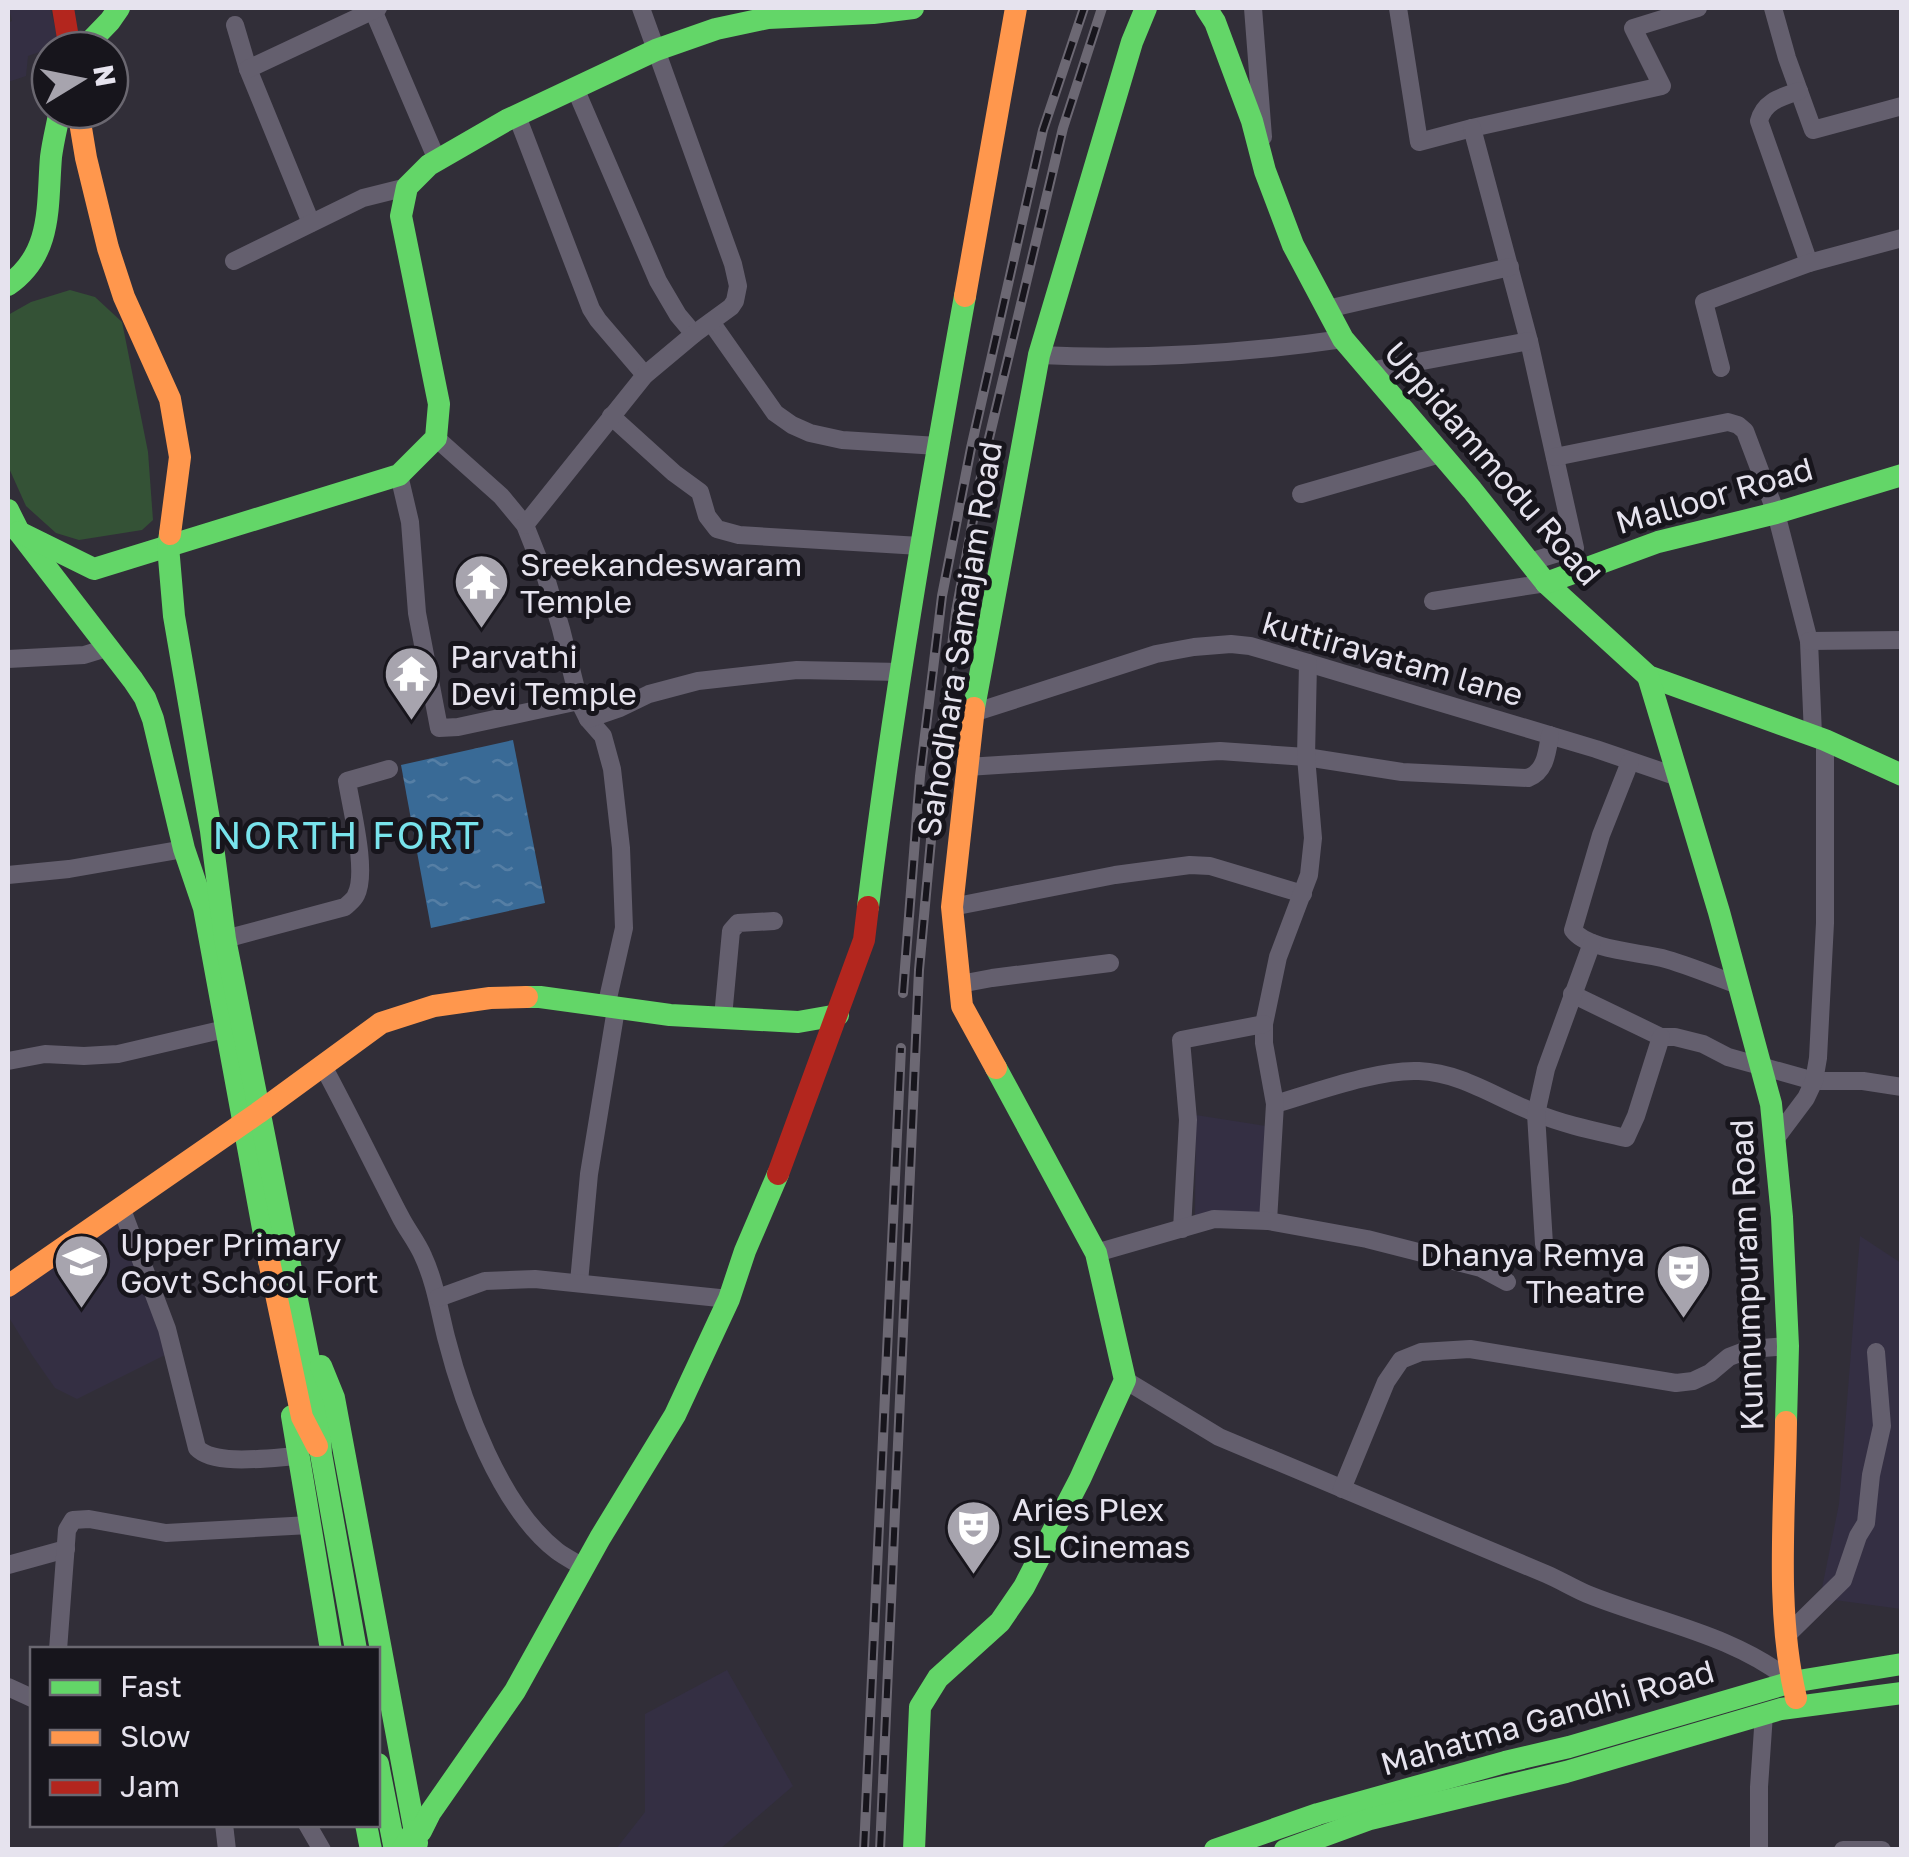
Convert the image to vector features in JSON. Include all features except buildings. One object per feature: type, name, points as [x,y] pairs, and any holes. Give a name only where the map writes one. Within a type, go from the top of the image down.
[{"type":"street","points":[[101,30],[120,8]]},
{"type":"street","points":[[525,525],[645,375],[736,300],[737,277],[641,8]]},
{"type":"street","points":[[19,532],[94,569],[400,475],[436,438],[439,404],[401,216],[408,187],[429,164],[575,88],[656,50],[716,29],[768,18],[913,8]]},
{"type":"street","points":[[408,1845],[422,1831],[514,1692],[583,1567],[675,1415],[729,1299],[864,940],[887,753],[920,546],[1016,8]]},
{"type":"street","name":"Sahodhara Samajam Road","points":[[1125,1380],[1096,1253],[962,1006],[952,907],[973,713],[1039,354],[1132,42],[1146,8]]},
{"type":"street","points":[[1253,8],[1265,172]]},
{"type":"street","points":[[1398,8],[1419,142],[1662,86],[1633,28],[1698,8]]},
{"type":"street","points":[[1773,8],[1814,130],[1902,106]]},
{"type":"street","points":[[248,69],[376,9],[437,160]]},
{"type":"street","name":"Uppidammodu Road","points":[[1211,12],[1293,245],[1343,339],[1546,583],[1648,676],[1819,738],[1902,775]]},
{"type":"street","points":[[235,24],[248,69],[311,223]]},
{"type":"street","points":[[575,88],[658,281],[694,334]]},
{"type":"street","points":[[1799,91],[1765,107],[1759,121],[1809,263]]},
{"type":"street","points":[[517,116],[592,309],[645,375]]},
{"type":"street","points":[[1472,128],[1529,341],[1575,548],[1530,562]]},
{"type":"street","points":[[8,284],[17,280],[37,256],[52,186],[55,130]]},
{"type":"street","points":[[81,130],[108,248],[124,298],[170,399],[180,457],[168,546],[174,616],[210,830],[279,1314],[355,1647]]},
{"type":"street","points":[[234,260],[363,198],[408,187]]},
{"type":"street","points":[[1721,368],[1704,302],[1809,263],[1902,238]]},
{"type":"street","points":[[1327,309],[1510,267]]},
{"type":"street","points":[[710,322],[775,413],[792,425],[842,440],[938,446]]},
{"type":"street","points":[[1039,354],[1168,357],[1279,349],[1343,339]]},
{"type":"street","points":[[1369,371],[1529,341]]},
{"type":"street","points":[[611,416],[700,492],[707,516],[717,528],[739,535],[920,546]]},
{"type":"street","points":[[1555,457],[1728,422],[1745,431],[1776,513],[1809,641],[1819,738],[1824,923],[1814,1081],[1776,1138]]},
{"type":"street","points":[[436,438],[501,496],[525,525],[546,578],[579,701],[603,736],[612,769],[624,928],[589,1174],[579,1282]]},
{"type":"street","points":[[1301,494],[1440,454]]},
{"type":"street","points":[[400,475],[410,522],[418,614],[439,728],[579,701]]},
{"type":"street","name":"Malloor Road","points":[[1546,583],[1658,542],[1776,513],[1902,475]]},
{"type":"street","points":[[8,510],[19,532],[145,698],[153,719],[184,849],[204,908],[225,1029],[251,1118],[318,1405],[311,1455],[310,1525],[330,1647]]},
{"type":"street","points":[[1433,602],[1546,583]]},
{"type":"street","points":[[1809,641],[1902,640]]},
{"type":"street","name":"kuttiravatam lane","points":[[973,713],[1156,654],[1231,644],[1250,646],[1550,735],[1678,777]]},
{"type":"street","points":[[8,659],[84,655],[110,648]]},
{"type":"street","points":[[1268,1221],[1275,1104],[1264,1024],[1278,958],[1309,875],[1313,838],[1306,757],[1308,663]]},
{"type":"street","points":[[588,719],[649,694],[698,681],[797,670],[901,672]]},
{"type":"street","name":"Kunnumpuram Road","points":[[1648,676],[1772,1104],[1788,1346],[1783,1593],[1798,1708]]},
{"type":"street","points":[[968,767],[1220,751],[1306,757],[1402,772],[1528,778],[1543,767],[1550,735]]},
{"type":"street","points":[[1630,762],[1601,835],[1573,930],[1576,936],[1592,943],[1664,958],[1738,985]]},
{"type":"street","points":[[225,939],[346,907],[357,894],[359,878],[359,851],[347,781],[390,768]]},
{"type":"street","points":[[8,875],[184,849]]},
{"type":"street","points":[[952,907],[1115,875],[1190,865],[1210,866],[1303,894]]},
{"type":"street","points":[[723,1017],[731,931],[738,923],[774,921]]},
{"type":"street","points":[[1544,1244],[1536,1114],[1546,1069],[1592,943]]},
{"type":"street","points":[[960,984],[1110,963]]},
{"type":"street","points":[[1572,994],[1661,1037],[1703,1044],[1763,1067],[1814,1081],[1863,1081],[1902,1088]]},
{"type":"street","points":[[8,1286],[381,1024],[434,1006],[490,998],[540,997],[670,1015],[798,1022],[838,1015]]},
{"type":"street","points":[[1182,1228],[1188,1120],[1181,1040],[1264,1024]]},
{"type":"street","points":[[8,1061],[45,1054],[118,1054],[225,1029]]},
{"type":"street","points":[[1275,1104],[1416,1070],[1469,1081],[1536,1114],[1626,1138],[1661,1037]]},
{"type":"street","points":[[323,1066],[422,1254],[438,1298],[464,1402],[494,1465],[533,1526],[555,1549],[583,1567]]},
{"type":"street","points":[[121,1207],[167,1329],[197,1448],[203,1455],[217,1458],[311,1455]]},
{"type":"street","points":[[1096,1253],[1214,1219],[1268,1221],[1367,1239],[1481,1268],[1507,1282]]},
{"type":"street","points":[[438,1298],[485,1280],[535,1279],[729,1299]]},
{"type":"street","points":[[294,1292],[334,1398],[375,1647]]},
{"type":"street","points":[[1342,1488],[1386,1382],[1402,1360],[1421,1352],[1470,1349],[1676,1384],[1692,1381],[1729,1357],[1750,1349],[1788,1346]]},
{"type":"street","points":[[1787,1635],[1843,1580],[1866,1523],[1882,1426],[1876,1352]]},
{"type":"street","points":[[914,1850],[920,1708],[938,1678],[1000,1622],[1024,1587],[1125,1380],[1219,1437],[1586,1594],[1724,1642],[1769,1664],[1792,1682]]},
{"type":"street","points":[[58,1647],[66,1530],[73,1520],[166,1533],[310,1525]]},
{"type":"street","points":[[8,1565],[66,1549]]},
{"type":"street","name":"Mahatma Gandhi Road","points":[[1215,1850],[1251,1843],[1318,1814],[1792,1682],[1902,1664]]},
{"type":"street","points":[[380,1676],[408,1845]]},
{"type":"street","name":"Mahatma Gandhi Road","points":[[1284,1850],[1370,1819],[1566,1772],[1764,1714],[1902,1694]]},
{"type":"street","points":[[1759,1850],[1758,1787],[1764,1714]]},
{"type":"street","points":[[380,1824],[408,1845]]},
{"type":"street","points":[[309,1827],[322,1850]]},
{"type":"street","points":[[1843,1850],[1882,1850]]},
{"type":"shaded area","points":[[9,8],[50,8],[56,30],[30,30],[26,76],[8,82],[8,23],[12,21]]},
{"type":"shaded area","points":[[1196,1115],[1266,1126],[1263,1216],[1195,1215]]},
{"type":"shaded area","name":"Upper Primary Govt School Fort","points":[[117,1221],[167,1354],[77,1399],[55,1388],[32,1355],[8,1316],[8,1294]]},
{"type":"shaded area","points":[[1860,1236],[1901,1263],[1901,1609],[1820,1598],[1839,1504]]},
{"type":"shaded area","points":[[727,1670],[793,1786],[720,1849],[616,1849],[645,1812],[645,1714]]},
{"type":"green space","points":[[70,290],[95,297],[122,322],[148,452],[153,520],[142,530],[79,540],[56,533],[26,506],[8,466],[8,315],[31,302]]},
{"type":"water","points":[[513,740],[545,903],[431,928],[401,765]]},
{"type":"railway","points":[[903,993],[920,776],[942,596],[971,448],[1043,130],[1084,8]]},
{"type":"railway","points":[[880,1850],[919,970],[956,612],[985,455],[1063,128],[1102,8]]},
{"type":"railway","points":[[864,1850],[901,1048]]},
{"type":"traffic: fast","points":[[101,30],[119,8]]},
{"type":"traffic: fast","points":[[19,532],[94,569],[399,475],[436,438],[439,404],[401,216],[407,187],[429,165],[507,120],[656,50],[716,29],[768,18],[913,8]]},
{"type":"traffic: fast","points":[[974,708],[1039,355],[1132,42],[1146,8]]},
{"type":"traffic: fast","points":[[1206,8],[1215,22],[1252,121],[1265,171],[1293,245],[1343,339],[1546,583],[1648,676],[1825,740],[1902,775]]},
{"type":"traffic: fast","points":[[8,285],[23,273],[40,244],[48,210],[56,130]]},
{"type":"traffic: fast","points":[[868,907],[912,601],[965,296]]},
{"type":"traffic: fast","points":[[1546,583],[1658,542],[1776,513],[1902,475]]},
{"type":"traffic: fast","points":[[8,510],[19,532],[133,680],[153,719],[184,849],[204,908],[269,1261]]},
{"type":"traffic: fast","points":[[170,534],[174,616],[211,831],[225,939],[318,1405],[321,1454],[355,1647]]},
{"type":"traffic: fast","points":[[1648,676],[1719,912],[1771,1104],[1782,1217],[1788,1346],[1786,1422]]},
{"type":"traffic: fast","points":[[527,997],[670,1015],[798,1022],[838,1015]]},
{"type":"traffic: fast","points":[[914,1850],[920,1707],[938,1678],[1000,1622],[1024,1587],[1125,1380],[1096,1253],[996,1068]]},
{"type":"traffic: fast","points":[[402,1850],[414,1831],[421,1831],[515,1691],[600,1538],[675,1415],[729,1299],[778,1174]]},
{"type":"traffic: fast","points":[[321,1366],[334,1398],[417,1843]]},
{"type":"traffic: fast","points":[[292,1416],[330,1647]]},
{"type":"traffic: fast","points":[[1215,1850],[1318,1814],[1792,1682],[1902,1664]]},
{"type":"traffic: fast","points":[[1285,1850],[1370,1819],[1566,1772],[1781,1709],[1902,1693]]},
{"type":"traffic: fast","points":[[380,1774],[395,1850]]},
{"type":"traffic: fast","points":[[367,1827],[371,1850]]},
{"type":"traffic: slow","points":[[965,296],[1016,8]]},
{"type":"traffic: slow","points":[[81,130],[108,248],[124,297],[170,399],[180,457],[170,534]]},
{"type":"traffic: slow","points":[[974,708],[952,907],[962,1006],[996,1068]]},
{"type":"traffic: slow","points":[[8,1286],[381,1023],[434,1006],[527,997]]},
{"type":"traffic: slow","points":[[269,1261],[302,1417],[317,1446]]},
{"type":"traffic: slow","points":[[1786,1422],[1783,1596],[1796,1698]]},
{"type":"traffic: jam","points":[[63,8],[67,30]]},
{"type":"traffic: jam","points":[[778,1174],[864,940],[868,907]]},
{"type":"place","name":"Sreekandeswaram Temple","points":[[481,631]]},
{"type":"place","name":"Parvathi Devi Temple","points":[[411,723]]},
{"type":"place","name":"Upper Primary Govt School Fort","points":[[81,1311]]},
{"type":"place","name":"Dhanya Remya Theatre","points":[[1684,1321]]},
{"type":"place","name":"Aries Plex SL Cinemas","points":[[973,1576]]},
{"type":"district","name":"NORTH FORT","points":[[347,834]]}]
